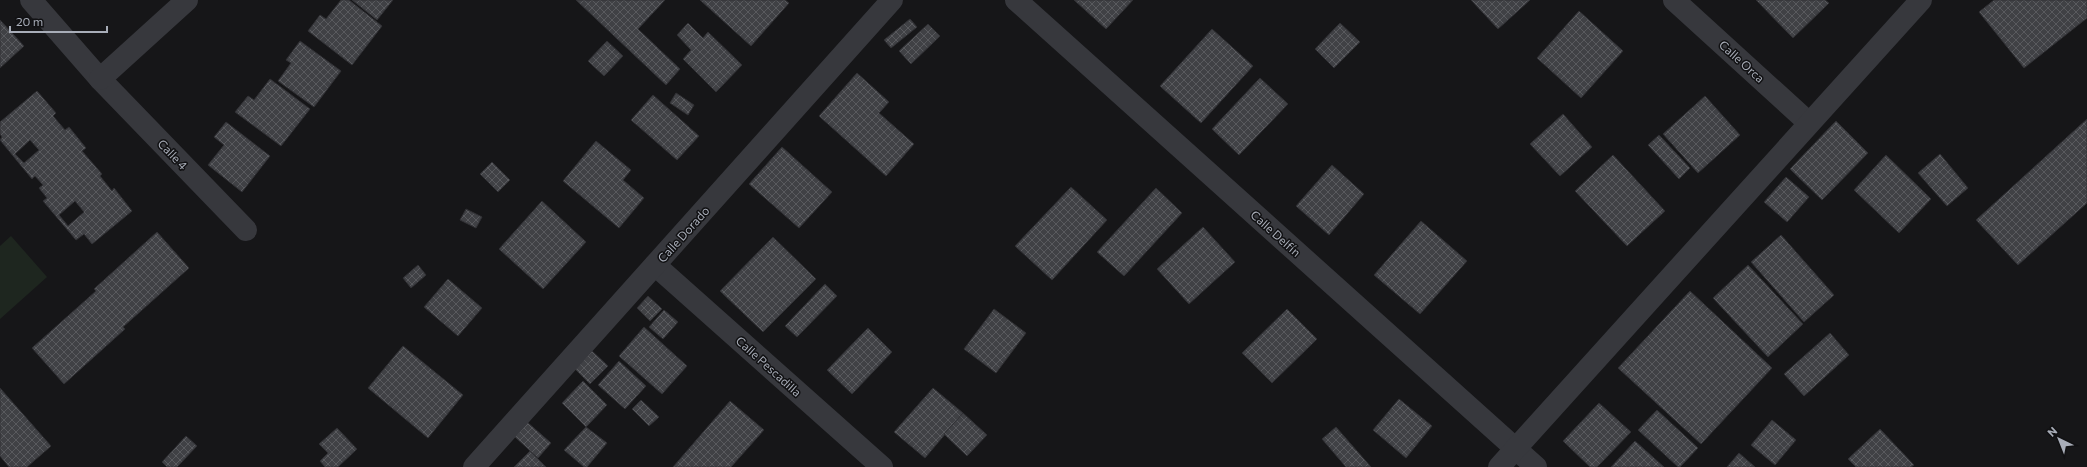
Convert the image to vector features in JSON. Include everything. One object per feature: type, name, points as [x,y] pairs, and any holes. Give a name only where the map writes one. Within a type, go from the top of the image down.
[{"type":"street","name":"Calle 4","points":[[31,0],[100,79],[246,230]]},
{"type":"street","points":[[100,79],[187,0]]},
{"type":"street","name":"Calle Dorado","points":[[474,467],[892,0]]},
{"type":"street","name":"Calle Delfín","points":[[1016,0],[1536,467]]},
{"type":"street","name":"Calle Orca","points":[[1674,0],[1809,122]]},
{"type":"street","points":[[1499,467],[1809,122],[1921,0]]},
{"type":"street","name":"Calle Pescadilla","points":[[655,265],[882,467]]},
{"type":"shaded area","points":[[11,236],[47,277],[0,319],[0,246]]},
{"type":"building","points":[[341,0],[349,0],[382,26],[352,65],[308,31],[320,15],[326,19]]},
{"type":"building","points":[[352,0],[393,0],[377,20]]},
{"type":"building","points":[[576,0],[665,0],[638,29],[680,69],[666,85]]},
{"type":"building","points":[[700,0],[785,0],[789,3],[751,46]]},
{"type":"building","points":[[1074,0],[1133,0],[1106,29]]},
{"type":"building","points":[[1471,0],[1530,0],[1498,29]]},
{"type":"building","points":[[1756,0],[1825,0],[1829,3],[1793,38]]},
{"type":"building","points":[[1994,0],[2087,0],[2087,18],[2024,68],[1979,12]]},
{"type":"building","points":[[1579,11],[1623,51],[1581,98],[1537,58]]},
{"type":"building","points":[[910,19],[917,27],[891,48],[884,40]]},
{"type":"building","points":[[0,20],[24,46],[0,68]]},
{"type":"building","points":[[688,23],[703,38],[708,32],[742,65],[716,92],[683,59],[691,50],[677,35]]},
{"type":"building","points":[[1340,23],[1360,42],[1334,68],[1315,49]]},
{"type":"building","points":[[928,24],[940,36],[911,64],[899,51]]},
{"type":"building","points":[[1212,29],[1253,66],[1201,123],[1160,86]]},
{"type":"building","points":[[300,41],[341,71],[314,107],[278,81],[291,63],[286,60]]},
{"type":"building","points":[[607,41],[623,56],[604,76],[588,61]]},
{"type":"building","points":[[857,73],[889,102],[879,113],[914,144],[886,176],[819,116]]},
{"type":"building","points":[[1260,78],[1288,104],[1239,155],[1212,129]]},
{"type":"building","points":[[270,79],[310,109],[281,146],[235,112],[248,96],[254,100]]},
{"type":"building","points":[[37,91],[56,113],[53,116],[65,130],[69,127],[86,148],[82,151],[102,174],[100,176],[112,191],[114,188],[132,211],[92,244],[84,234],[76,240],[43,201],[47,198],[39,188],[43,185],[35,176],[32,179],[0,140],[2,137],[0,134],[0,122]],"holes":[[[30,140],[39,150],[24,163],[15,154]],[[75,201],[84,212],[68,226],[59,215]]]},
{"type":"building","points":[[676,93],[694,105],[688,115],[670,103]]},
{"type":"building","points":[[653,95],[699,136],[677,160],[631,120]]},
{"type":"building","points":[[1705,96],[1740,135],[1698,173],[1663,134]]},
{"type":"building","points":[[1563,114],[1592,147],[1560,176],[1530,144]]},
{"type":"building","points":[[2087,119],[2087,203],[2018,265],[1976,220]]},
{"type":"building","points":[[1836,121],[1868,153],[1822,200],[1790,169]]},
{"type":"building","points":[[226,122],[270,156],[242,192],[208,165],[224,145],[214,137]]},
{"type":"building","points":[[1659,135],[1690,168],[1679,179],[1648,145]]},
{"type":"building","points":[[596,141],[631,170],[623,180],[644,198],[619,228],[563,181]]},
{"type":"building","points":[[782,147],[832,192],[799,228],[749,184]]},
{"type":"building","points":[[1940,154],[1968,188],[1947,206],[1918,173]]},
{"type":"building","points":[[1613,155],[1665,211],[1627,246],[1575,191]]},
{"type":"building","points":[[1886,155],[1931,199],[1899,233],[1854,190]]},
{"type":"building","points":[[492,162],[510,180],[498,192],[480,174]]},
{"type":"building","points":[[1332,165],[1364,194],[1329,235],[1296,206]]},
{"type":"building","points":[[1786,177],[1809,197],[1787,222],[1764,202]]},
{"type":"building","points":[[1071,187],[1107,220],[1052,280],[1015,246]]},
{"type":"building","points":[[1156,188],[1182,213],[1124,276],[1097,252]]},
{"type":"building","points":[[542,201],[586,242],[543,289],[499,249]]},
{"type":"building","points":[[466,209],[482,217],[476,228],[460,220]]},
{"type":"building","points":[[1421,221],[1467,261],[1420,314],[1374,275]]},
{"type":"building","points":[[1203,227],[1235,262],[1189,304],[1157,269]]},
{"type":"building","points":[[157,232],[189,268],[123,327],[125,329],[64,384],[32,348],[96,291],[94,289]]},
{"type":"building","points":[[1781,235],[1834,295],[1804,322],[1751,262]]},
{"type":"building","points":[[773,237],[816,279],[763,332],[720,291]]},
{"type":"building","points":[[418,265],[426,275],[411,288],[403,278]]},
{"type":"building","points":[[1748,265],[1803,324],[1768,357],[1713,298]]},
{"type":"building","points":[[448,279],[482,308],[458,336],[424,307]]},
{"type":"building","points":[[825,284],[837,296],[797,337],[785,326]]},
{"type":"building","points":[[1690,291],[1772,368],[1701,444],[1618,368]]},
{"type":"building","points":[[648,296],[662,309],[650,321],[637,308]]},
{"type":"building","points":[[994,309],[1026,333],[996,373],[964,349]]},
{"type":"building","points":[[1287,309],[1317,339],[1272,383],[1242,353]]},
{"type":"building","points":[[664,310],[678,322],[663,339],[649,327]]},
{"type":"building","points":[[644,327],[687,366],[662,394],[619,356]]},
{"type":"building","points":[[868,328],[892,352],[852,394],[827,370]]},
{"type":"building","points":[[1830,333],[1849,355],[1804,396],[1784,374]]},
{"type":"building","points":[[403,346],[463,395],[428,438],[368,388]]},
{"type":"building","points":[[591,350],[608,366],[590,384],[574,368]]},
{"type":"building","points":[[619,361],[646,386],[625,409],[598,385]]},
{"type":"building","points":[[583,381],[607,405],[586,427],[562,403]]},
{"type":"building","points":[[0,388],[51,446],[27,467],[9,467],[0,456]]},
{"type":"building","points":[[933,388],[963,413],[925,458],[894,432]]},
{"type":"building","points":[[1399,399],[1432,426],[1406,458],[1373,430]]},
{"type":"building","points":[[641,400],[659,417],[649,426],[632,409]]},
{"type":"building","points":[[730,401],[764,430],[731,467],[673,467]]},
{"type":"building","points":[[1599,403],[1631,432],[1597,467],[1590,467],[1563,441]]},
{"type":"building","points":[[1657,410],[1698,448],[1680,467],[1678,467],[1638,430]]},
{"type":"building","points":[[963,413],[987,435],[967,456],[944,434]]},
{"type":"building","points":[[1772,420],[1796,440],[1775,465],[1751,445]]},
{"type":"building","points":[[527,422],[551,443],[538,458],[514,436]]},
{"type":"building","points":[[586,427],[607,443],[587,467],[584,467],[564,450]]},
{"type":"building","points":[[1336,427],[1371,467],[1346,467],[1322,439]]},
{"type":"building","points":[[337,428],[357,449],[338,467],[325,467],[320,461],[328,453],[319,444]]},
{"type":"building","points":[[1880,429],[1914,465],[1911,467],[1856,467],[1848,459]]},
{"type":"building","points":[[186,436],[197,446],[177,467],[167,467],[162,462]]},
{"type":"building","points":[[1635,441],[1664,467],[1611,467]]},
{"type":"building","points":[[530,451],[546,467],[514,467]]},
{"type":"building","points":[[1739,453],[1755,467],[1727,467]]}]
